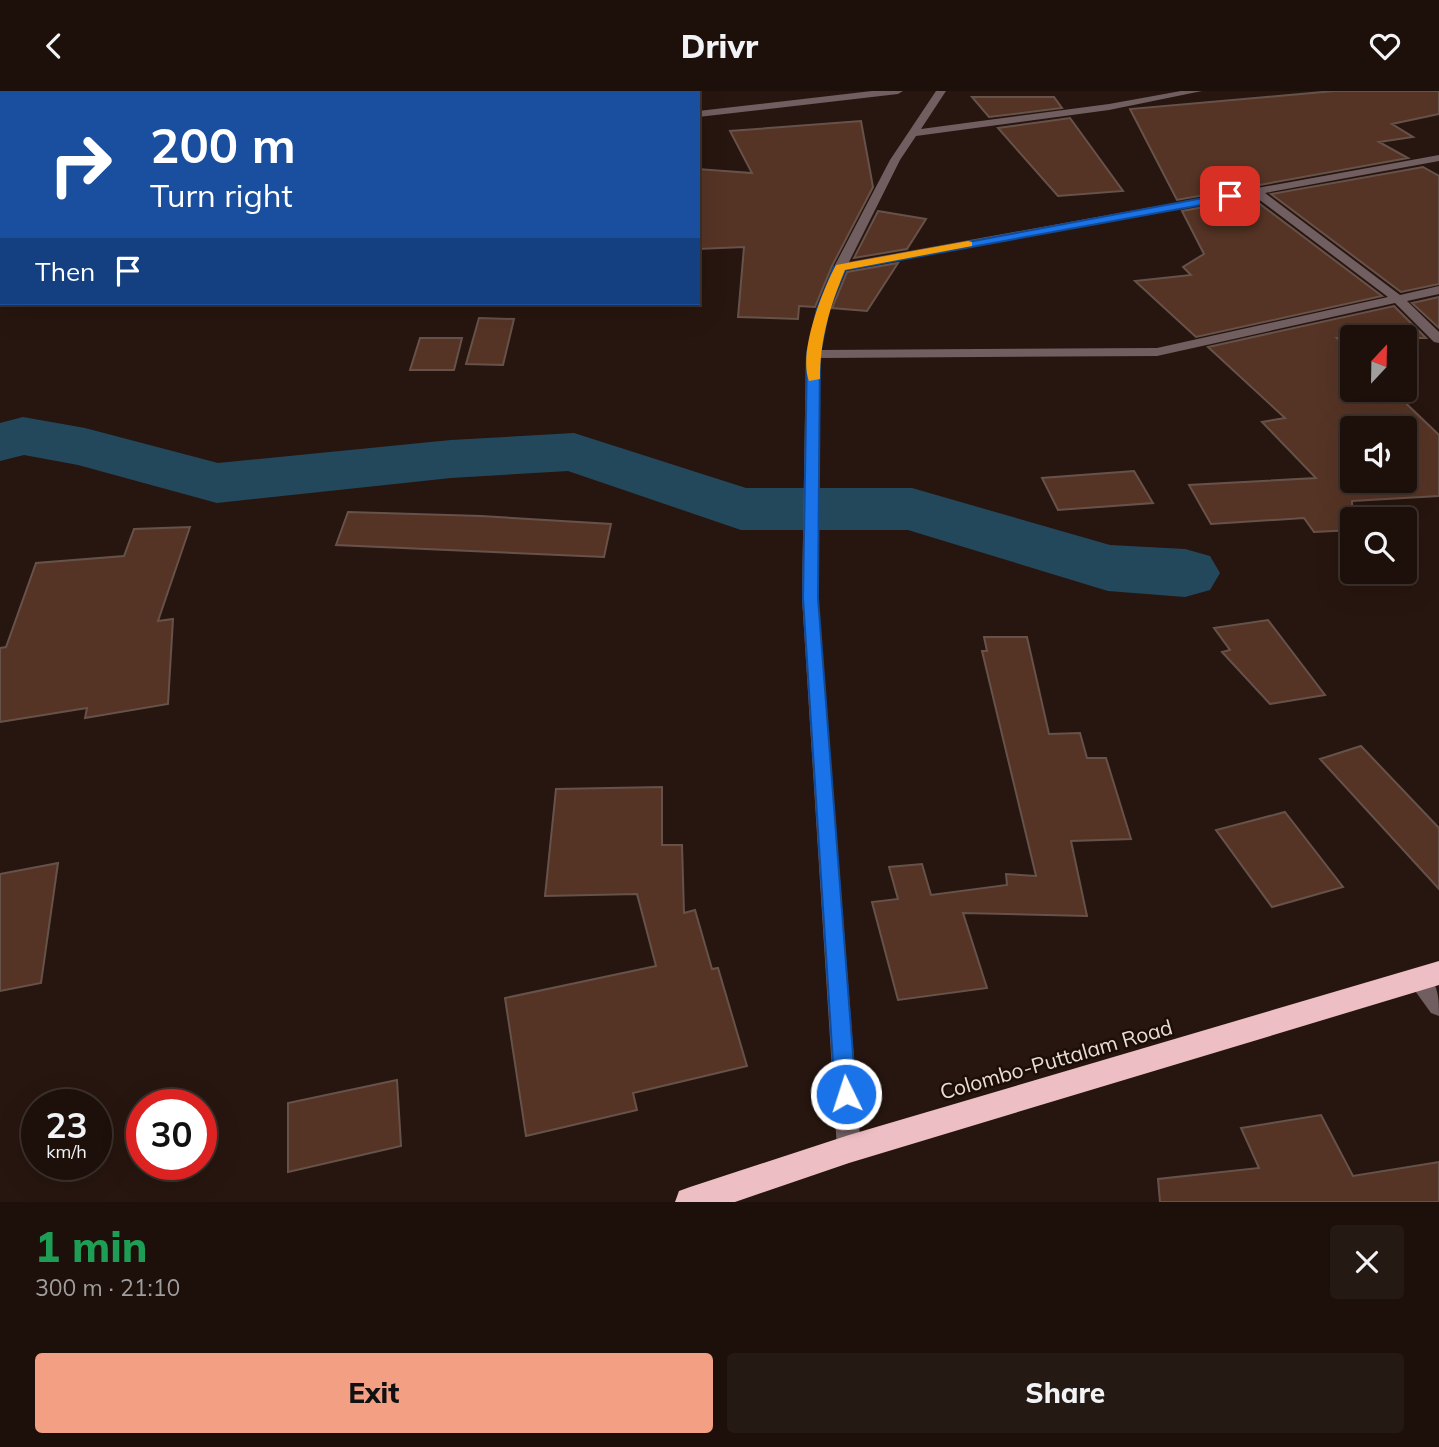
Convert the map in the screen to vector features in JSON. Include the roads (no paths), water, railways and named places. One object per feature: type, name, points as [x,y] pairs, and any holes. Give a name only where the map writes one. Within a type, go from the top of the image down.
[{"type":"highway","name":"Colombo-Puttalam Road","points":[[690,1202],[849,1149],[1429,977]]},
{"type":"street","points":[[700,114],[898,91]]},
{"type":"street","points":[[849,1149],[810,598],[813,354],[823,309],[840,267],[895,160],[942,91]]},
{"type":"street","points":[[914,133],[1109,107],[1197,91]]},
{"type":"street","points":[[840,267],[1439,157]]},
{"type":"street","points":[[1256,192],[1399,300],[1439,339]]},
{"type":"street","points":[[813,354],[1157,352],[1439,290]]},
{"type":"street","points":[[1429,977],[1439,1006]]},
{"type":"waterway","points":[[0,442],[23,436],[85,447],[217,483],[451,459],[574,452],[741,509],[912,509],[1108,568],[1185,573]]}]
